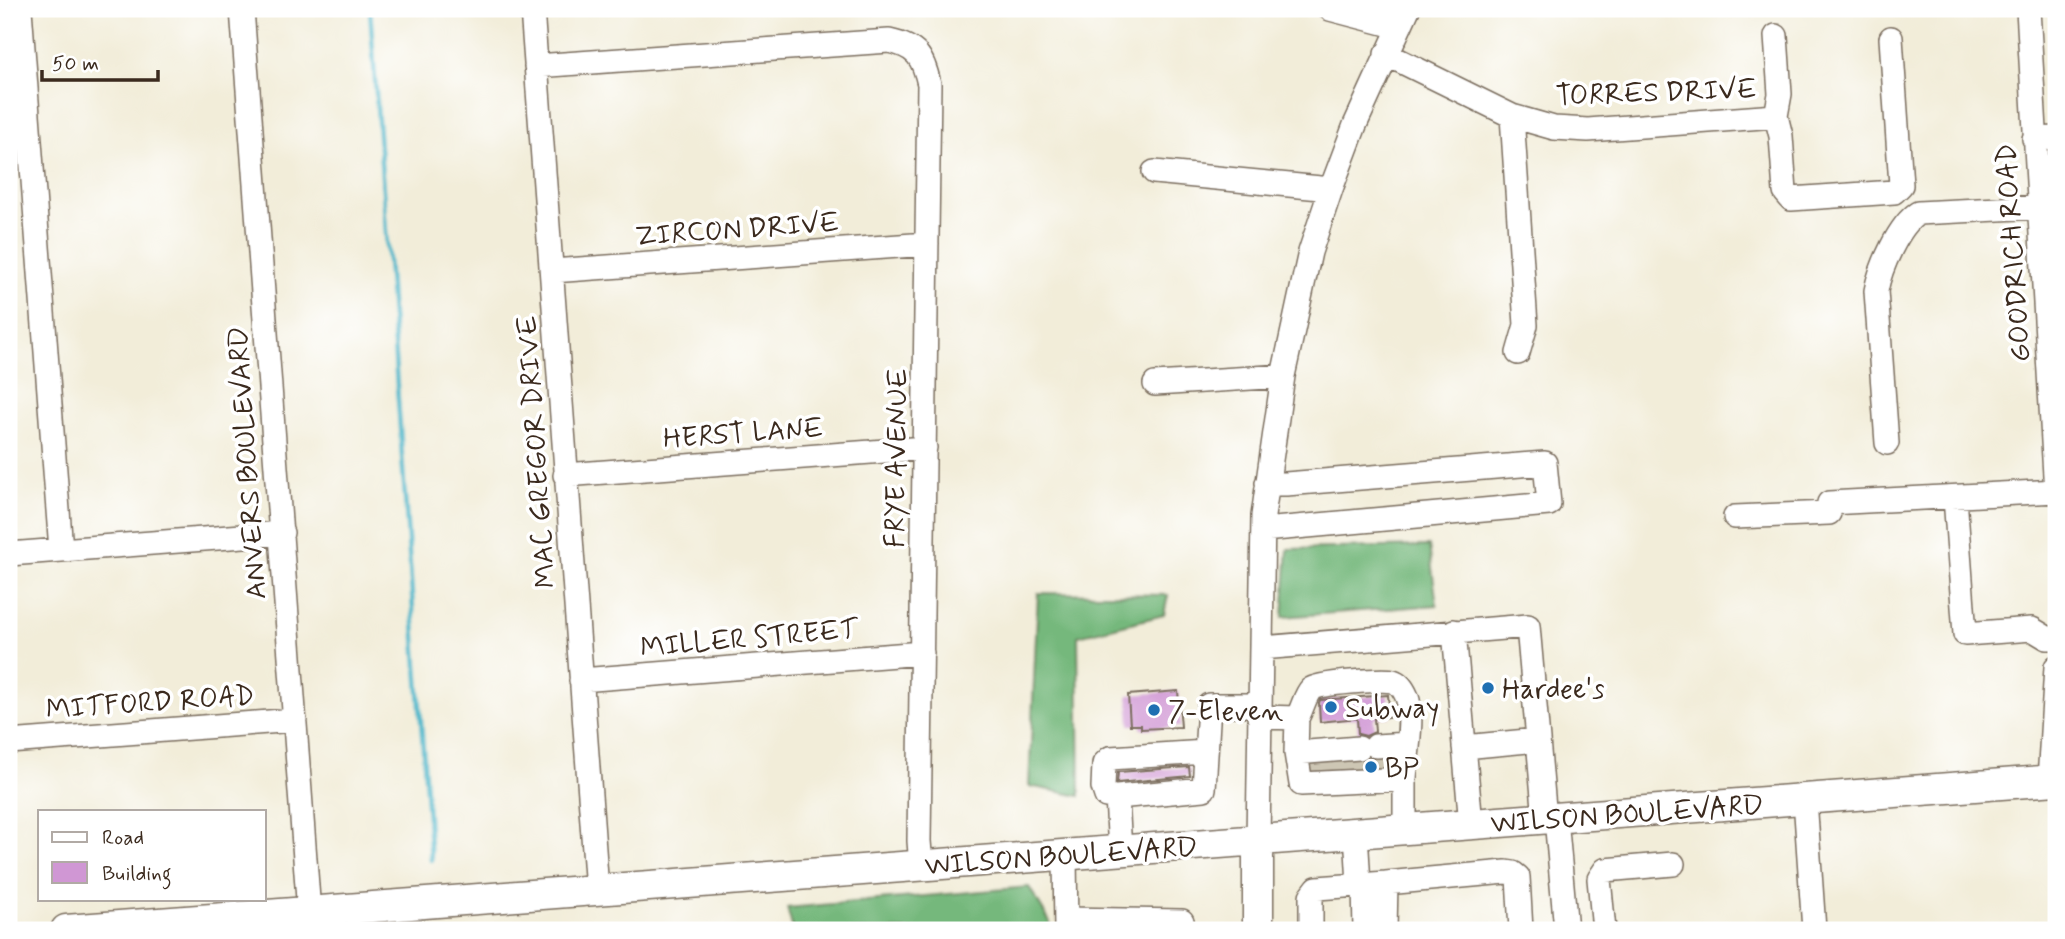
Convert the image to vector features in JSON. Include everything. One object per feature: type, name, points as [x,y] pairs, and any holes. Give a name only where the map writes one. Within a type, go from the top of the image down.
[{"type":"main road","name":"WILSON BOULEVARD","points":[[66,930],[127,928],[597,890],[2053,781]]},
{"type":"main road","points":[[1258,841],[1261,928]]},
{"type":"street","points":[[20,9],[61,550]]},
{"type":"street","name":"ANVERS BOULEVARD","points":[[242,9],[309,913]]},
{"type":"street","name":"MAC GREGOR DRIVE","points":[[532,9],[597,890]]},
{"type":"street","points":[[1258,841],[1263,530],[1283,376],[1310,253],[1331,189],[1385,54],[1403,18],[1330,9]]},
{"type":"street","name":"GOODRICH ROAD","points":[[2028,9],[2045,139],[2039,207],[2052,350],[2056,492]]},
{"type":"street","points":[[1776,36],[1780,94],[1776,116],[1781,136],[1785,192],[1791,199],[1894,192],[1901,186],[1891,38]]},
{"type":"street","name":"FRYE AVENUE","points":[[536,66],[889,41],[905,44],[917,53],[925,66],[929,84],[919,841],[921,866]]},
{"type":"street","name":"TORRES DRIVE","points":[[1385,54],[1529,123],[1571,130],[1776,116]]},
{"type":"street","points":[[1512,116],[1526,326],[1518,353]]},
{"type":"street","points":[[1154,172],[1331,189]]},
{"type":"street","points":[[1887,443],[1876,291],[1879,272],[1909,219],[1918,213],[2039,207]]},
{"type":"street","name":"ZIRCON DRIVE","points":[[552,271],[927,244]]},
{"type":"street","points":[[1155,384],[1283,376]]},
{"type":"street","name":"HERST LANE","points":[[565,475],[925,448]]},
{"type":"street","points":[[1263,530],[1549,504],[1545,463],[1286,484],[1267,483]]},
{"type":"street","points":[[1735,517],[1829,513],[1829,503],[2056,492]]},
{"type":"street","points":[[1955,498],[1965,634],[2032,629],[2047,638],[2056,638]]},
{"type":"street","points":[[9,554],[282,533]]},
{"type":"street","points":[[1261,648],[1528,626],[1538,740],[1566,930]]},
{"type":"street","points":[[1454,631],[1471,824]]},
{"type":"street","name":"MILLER STREET","points":[[582,680],[922,653]]},
{"type":"street","points":[[2053,781],[2056,667]]},
{"type":"street","points":[[1297,718],[1309,691],[1314,687],[1350,682],[1393,681],[1402,688],[1408,700],[1355,764]]},
{"type":"street","points":[[1206,752],[1110,758],[1104,764],[1103,787],[1106,796],[1204,789],[1209,705],[1297,718],[1355,764],[1405,830]]},
{"type":"street","name":"MITFORD ROAD","points":[[9,742],[295,720]]},
{"type":"street","points":[[1464,747],[1538,740]]},
{"type":"street","points":[[1117,797],[1119,852]]},
{"type":"street","points":[[1805,799],[1814,930]]},
{"type":"street","points":[[1356,833],[1385,930]]},
{"type":"street","points":[[1065,856],[1066,925],[1182,921],[1182,930]]},
{"type":"street","points":[[1604,930],[1599,880],[1605,870],[1673,863]]},
{"type":"street","points":[[1311,930],[1311,896],[1314,890],[1328,886],[1513,873],[1518,877],[1521,930]]},
{"type":"street","points":[[1365,930],[1370,884]]},
{"type":"green space","points":[[1429,546],[1437,605],[1283,617],[1288,549]]},
{"type":"green space","points":[[1038,593],[1168,595],[1164,615],[1078,636],[1080,796],[1029,786]]},
{"type":"green space","points":[[1029,887],[1050,922],[1050,930],[793,930],[787,908]]},
{"type":"building","name":"7-Eleven","points":[[1178,691],[1181,727],[1141,729],[1141,725],[1130,725],[1128,695]]},
{"type":"building","points":[[1388,695],[1390,717],[1374,718],[1375,732],[1366,736],[1358,734],[1357,718],[1320,722],[1320,700]]},
{"type":"building","points":[[1369,758],[1393,759],[1392,766],[1313,769],[1312,766],[1360,762]]},
{"type":"building","name":"7-Eleven","points":[[1189,767],[1190,776],[1117,783],[1118,772]]},
{"type":"waterway","points":[[370,9],[431,860]]},
{"type":"tunnel","points":[[1385,758],[1386,775]]},
{"type":"tunnel","points":[[1357,760],[1359,777]]},
{"type":"tunnel","points":[[1340,761],[1342,778]]},
{"type":"tunnel","points":[[1320,763],[1320,780]]},
{"type":"place","name":"Hardee's","points":[[1488,688]]},
{"type":"place","name":"Subway","points":[[1331,707]]},
{"type":"place","name":"7-Eleven","points":[[1154,710]]},
{"type":"place","name":"BP","points":[[1371,767]]}]
